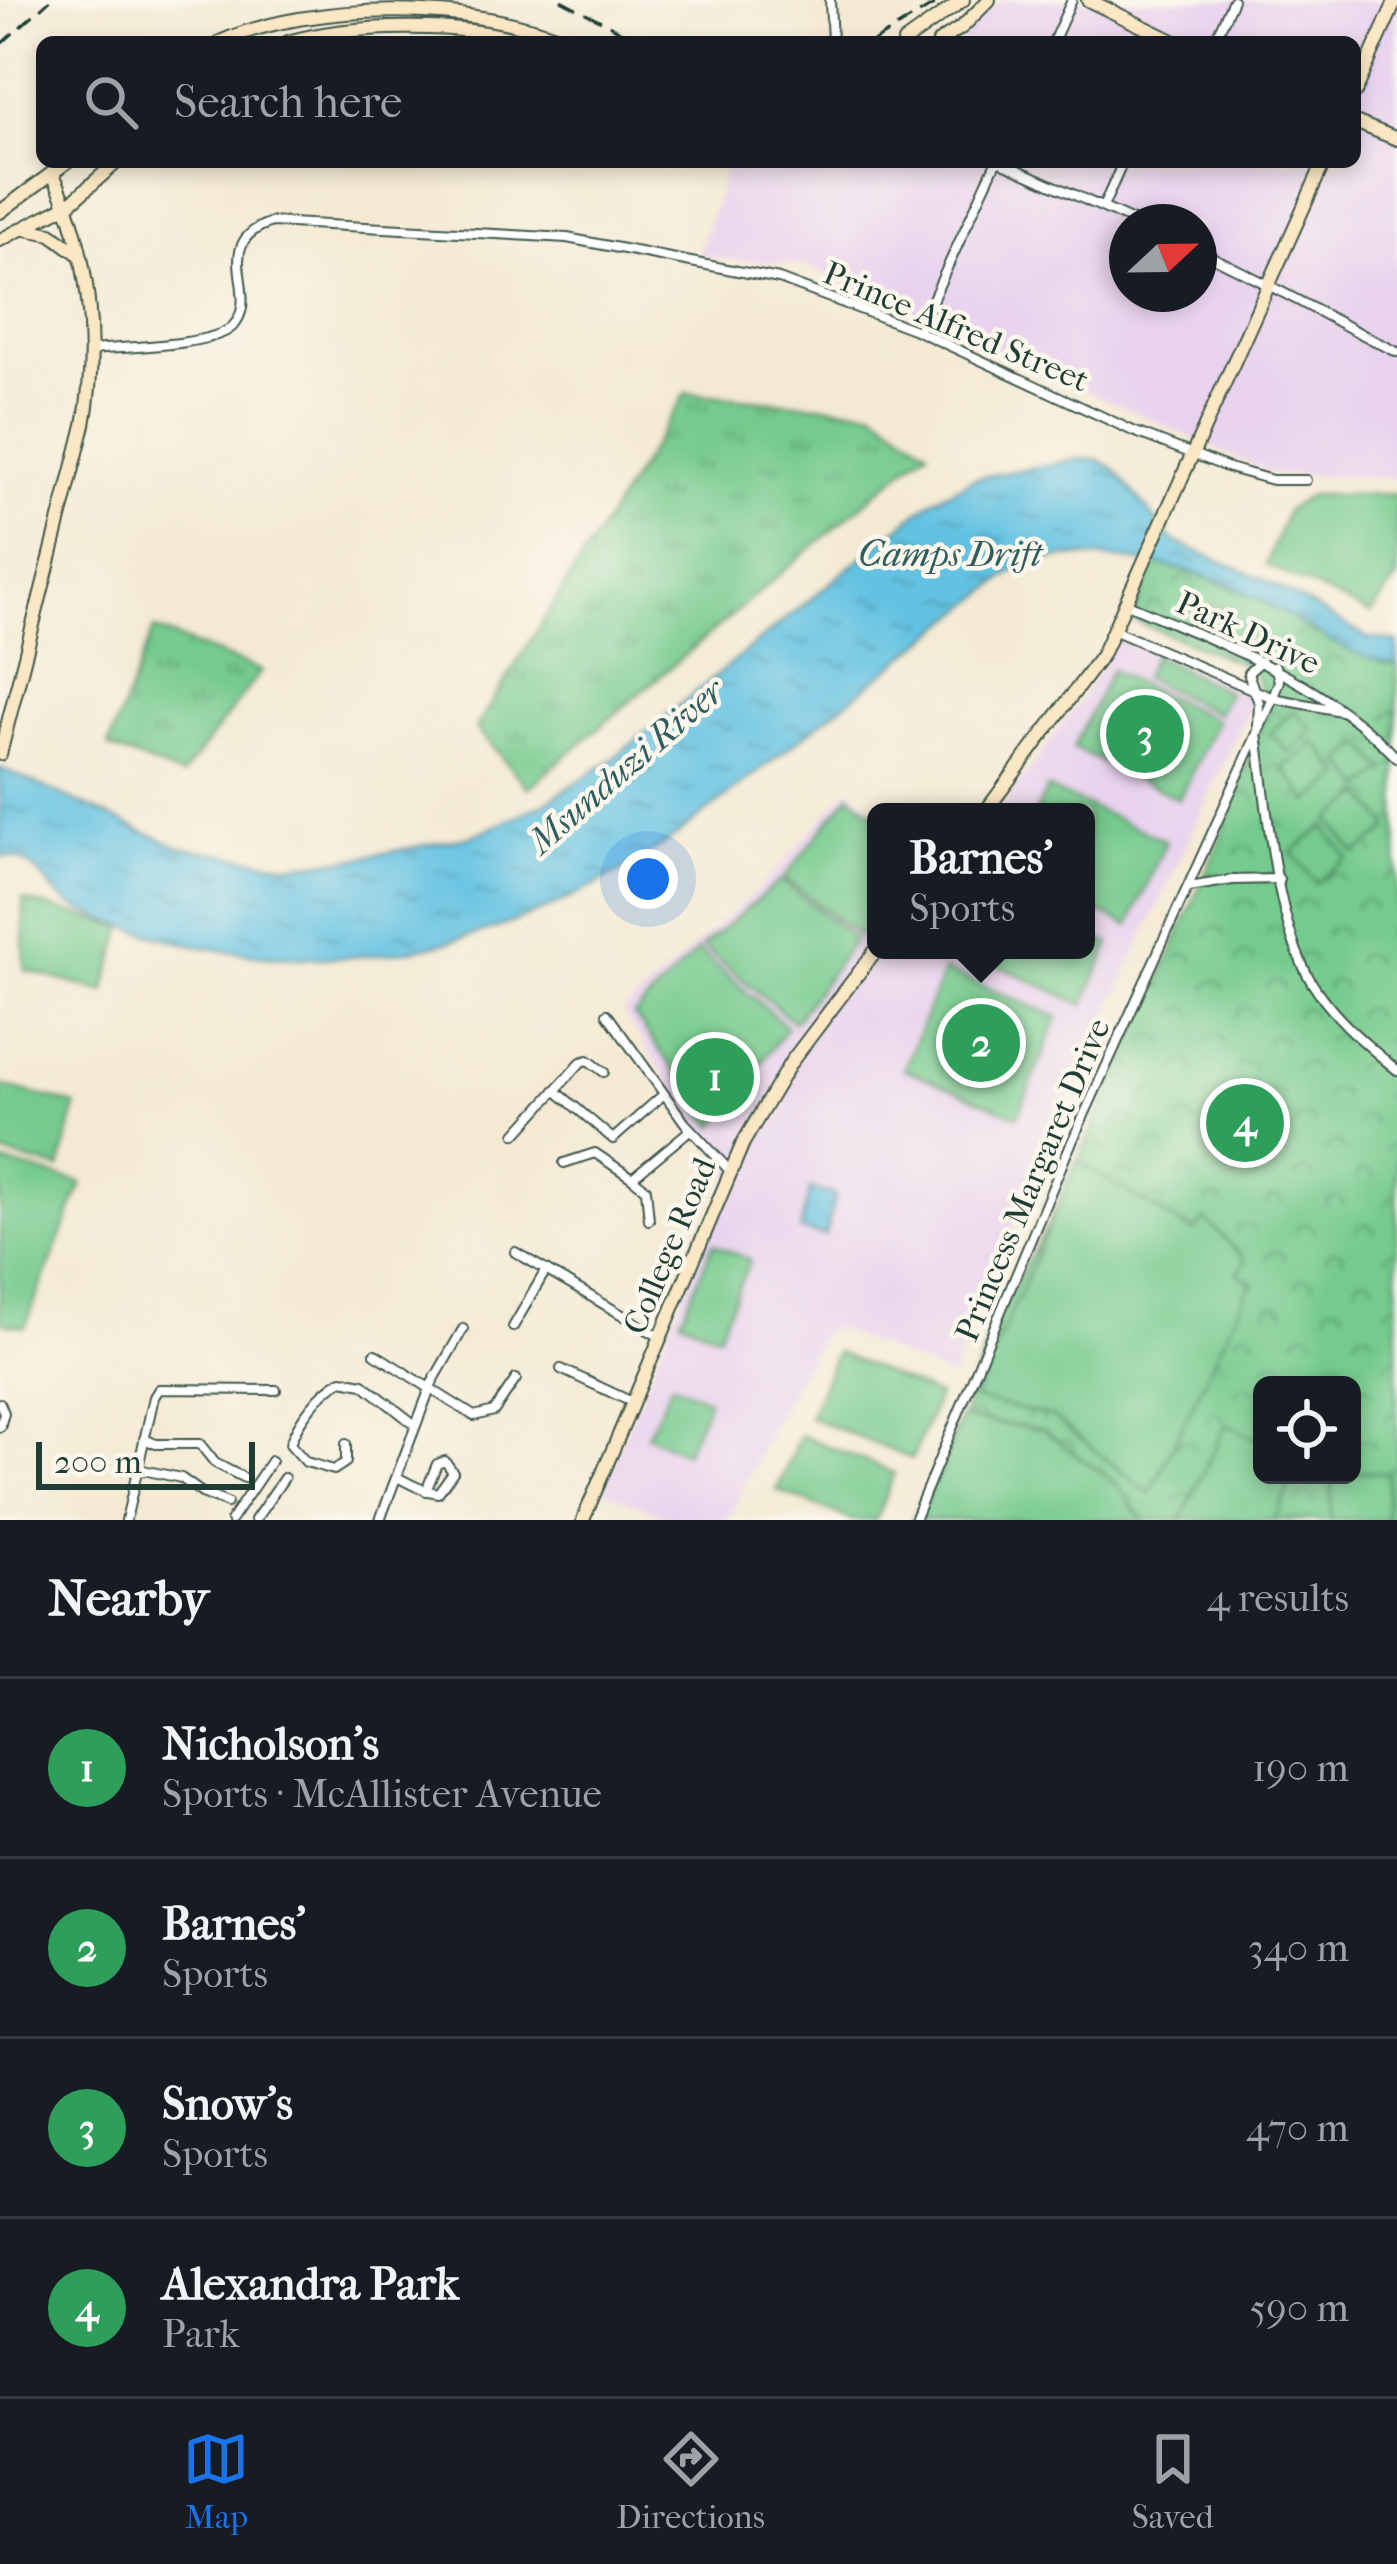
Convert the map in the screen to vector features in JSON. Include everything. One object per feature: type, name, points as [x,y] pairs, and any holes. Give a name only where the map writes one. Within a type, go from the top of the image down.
[{"type":"street","points":[[830,0],[832,36]]},
{"type":"street","points":[[912,36],[963,0]]},
{"type":"street","points":[[948,36],[989,0]]},
{"type":"street","points":[[1056,36],[1072,0]]},
{"type":"street","points":[[1088,0],[1163,36]]},
{"type":"street","points":[[1217,36],[1233,0]]},
{"type":"street","points":[[1361,79],[1396,0]]},
{"type":"street","points":[[239,36],[291,20],[446,12],[503,19],[553,36]]},
{"type":"street","points":[[317,36],[455,28],[494,36]]},
{"type":"street","points":[[1361,124],[1397,139]]},
{"type":"street","points":[[0,212],[60,168]]},
{"type":"street","points":[[0,241],[68,205],[109,168]]},
{"type":"street","points":[[918,331],[995,168]]},
{"type":"street","points":[[1012,168],[1109,210]]},
{"type":"street","points":[[1103,207],[1120,168]]},
{"type":"street","points":[[993,803],[1096,666],[1321,168]]},
{"type":"street","points":[[2,747],[84,425],[92,350],[68,205],[53,174]]},
{"type":"street","name":"Prince Alfred Street","points":[[92,350],[205,338],[230,329],[241,311],[242,243],[257,227],[278,221],[477,230],[602,243],[779,279],[918,331],[1133,431],[1250,475],[1306,480]]},
{"type":"street","points":[[26,229],[55,236],[78,254]]},
{"type":"street","points":[[1217,259],[1397,352]]},
{"type":"street","name":"Park Drive","points":[[1125,603],[1275,666],[1348,712],[1397,758]]},
{"type":"street","name":"Park Drive","points":[[1113,630],[1273,698],[1348,712]]},
{"type":"street","points":[[1254,691],[1248,673],[1261,661]]},
{"type":"street","points":[[1273,698],[1279,681],[1275,666]]},
{"type":"street","name":"Princess Margaret Drive","points":[[1254,691],[1258,730]]},
{"type":"street","name":"Princess Margaret Drive","points":[[914,1520],[1066,1155],[1273,698]]},
{"type":"street","points":[[1258,730],[1294,943],[1317,992],[1397,1070]]},
{"type":"street","points":[[1189,887],[1232,880],[1280,880]]},
{"type":"street","name":"College Road","points":[[584,1520],[730,1172],[772,1089],[869,959]]},
{"type":"street","points":[[607,1014],[690,1130],[730,1172]]},
{"type":"street","points":[[516,1134],[586,1060],[604,1072]]},
{"type":"street","points":[[555,1090],[613,1139],[664,1094]]},
{"type":"street","points":[[632,1178],[690,1130]]},
{"type":"street","points":[[564,1163],[595,1153],[646,1189],[649,1220]]},
{"type":"street","points":[[515,1252],[660,1337]]},
{"type":"street","points":[[513,1327],[546,1270]]},
{"type":"street","points":[[380,1520],[429,1389],[464,1329]]},
{"type":"street","points":[[375,1354],[470,1415],[484,1417],[494,1411],[516,1379]]},
{"type":"street","points":[[561,1369],[633,1403]]},
{"type":"street","points":[[346,1444],[346,1462],[334,1471],[306,1462],[290,1444],[322,1395],[342,1380],[363,1384],[414,1424]]},
{"type":"street","points":[[127,1520],[154,1397],[164,1387],[276,1390]]},
{"type":"street","points":[[0,1402],[4,1413],[0,1427]]},
{"type":"street","points":[[144,1439],[156,1444],[200,1444],[215,1463],[244,1478]]},
{"type":"street","points":[[231,1520],[271,1461]]},
{"type":"street","points":[[138,1469],[181,1478],[227,1503]]},
{"type":"street","points":[[255,1520],[284,1478]]},
{"type":"street","points":[[399,1478],[426,1491]]},
{"type":"shaded area","points":[[1004,0],[1397,0],[1397,478],[1273,474],[806,266],[698,256],[726,168],[1361,168],[1361,36],[953,36]]},
{"type":"shaded area","points":[[1116,636],[1255,696],[1046,1147],[952,1378],[833,1327],[823,1334],[778,1413],[728,1520],[675,1520],[602,1490],[732,1176],[623,1012],[778,870],[849,788],[867,803],[867,959],[1095,959],[1095,803],[1005,803],[1083,696]]},
{"type":"green space","points":[[686,393],[873,410],[928,449],[528,788],[476,728]]},
{"type":"green space","points":[[1397,494],[1397,578],[1371,614],[1266,565],[1287,510],[1310,495]]},
{"type":"green space","points":[[1154,563],[1214,580],[1381,662],[1397,665],[1397,1520],[912,1520],[964,1411],[998,1312],[1048,1225],[1219,841],[1268,705],[1251,667],[1132,620]]},
{"type":"green space","points":[[154,629],[261,671],[182,776],[108,747]]},
{"type":"green space","points":[[1154,655],[1228,692],[1218,714],[1143,677]]},
{"type":"green space","points":[[1111,670],[1217,721],[1179,799],[1073,748]]},
{"type":"green space","points":[[1294,710],[1313,730],[1289,753],[1270,733]]},
{"type":"green space","points":[[1316,742],[1342,776],[1309,802],[1283,768]]},
{"type":"green space","points":[[1363,744],[1385,770],[1364,788],[1342,761]]},
{"type":"green space","points":[[1047,788],[1081,803],[1040,803]]},
{"type":"green space","points":[[850,794],[867,808],[867,926],[859,936],[784,878]]},
{"type":"green space","points":[[1364,795],[1390,828],[1356,854],[1330,820]]},
{"type":"green space","points":[[1095,809],[1166,841],[1129,926],[1095,910]]},
{"type":"green space","points":[[1324,827],[1348,858],[1316,883],[1292,852]]},
{"type":"green space","points":[[781,880],[855,939],[794,1022],[702,946]]},
{"type":"green space","points":[[23,900],[124,928],[104,992],[25,970]]},
{"type":"green space","points":[[1095,938],[1110,944],[1084,1005],[993,963],[995,959],[1095,959]]},
{"type":"green space","points":[[698,950],[787,1027],[715,1127],[634,1015]]},
{"type":"green space","points":[[944,970],[1058,1017],[1018,1116],[904,1069]]},
{"type":"green space","points":[[0,1085],[76,1105],[60,1169],[0,1153]]},
{"type":"green space","points":[[1077,1161],[1193,1232],[1205,1219],[1246,1260],[1238,1273],[1251,1283],[1150,1494],[1053,1417],[974,1399]]},
{"type":"green space","points":[[0,1162],[82,1183],[25,1327],[0,1322]]},
{"type":"green space","points":[[713,1244],[750,1260],[718,1335],[681,1319]]},
{"type":"green space","points":[[836,1352],[938,1396],[912,1459],[809,1417]]},
{"type":"green space","points":[[672,1383],[709,1400],[684,1453],[647,1435]]},
{"type":"green space","points":[[962,1418],[1043,1430],[1115,1483],[1144,1520],[919,1520]]},
{"type":"green space","points":[[1226,1424],[1253,1438],[1253,1484],[1291,1484],[1274,1520],[1181,1520]]},
{"type":"green space","points":[[800,1435],[894,1473],[876,1520],[852,1520],[777,1490]]},
{"type":"green space","points":[[1361,1472],[1388,1473],[1386,1520],[1331,1520],[1332,1484],[1361,1484]]},
{"type":"water","name":"Camps Drift","points":[[1099,460],[1113,468],[1173,541],[1263,579],[1368,638],[1397,642],[1397,665],[1355,653],[1257,598],[1208,577],[1134,561],[1064,557],[1011,573],[672,839],[540,912],[472,936],[404,951],[334,958],[262,956],[190,944],[84,912],[63,900],[27,864],[0,856],[0,768],[179,847],[289,865],[358,858],[472,836],[543,804],[612,760],[933,500],[975,478]]},
{"type":"water","points":[[810,1189],[835,1195],[825,1236],[800,1230]]},
{"type":"railway","points":[[0,45],[50,0]]},
{"type":"railway","points":[[561,0],[630,36]]},
{"type":"railway","points":[[883,36],[942,0]]},
{"type":"place","name":"Snow's","points":[[1145,734]]},
{"type":"place","name":"Barnes'","points":[[981,1043]]},
{"type":"place","name":"Nicholson's","points":[[715,1077]]},
{"type":"place","name":"Alexandra Park","points":[[1245,1123]]},
{"type":"water label","name":"Msunduzi River","points":[[626,766]]}]
